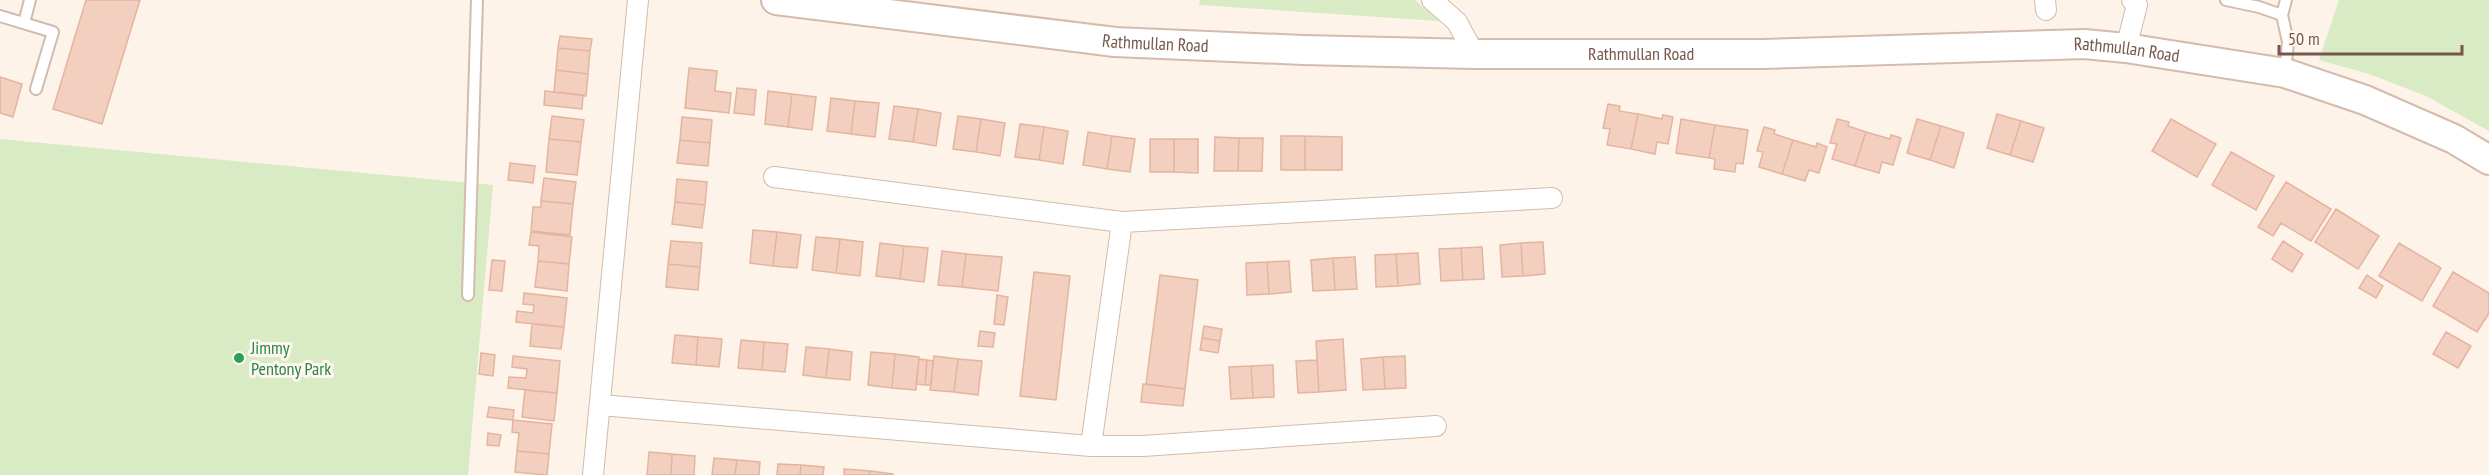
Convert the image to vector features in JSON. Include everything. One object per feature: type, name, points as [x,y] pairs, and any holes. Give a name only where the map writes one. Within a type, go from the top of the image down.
[{"type":"street","points":[[593,475],[638,0]]},
{"type":"street","name":"Rathmullan Road","points":[[776,0],[1115,42],[1474,54],[1763,54],[2084,44],[2126,48],[2285,73],[2365,100],[2454,139],[2489,160]]},
{"type":"street","points":[[1432,0],[1457,22],[1474,54]]},
{"type":"street","points":[[2126,48],[2137,5],[2132,0]]},
{"type":"street","points":[[774,177],[1122,222],[1552,198]]},
{"type":"street","points":[[1091,446],[1122,222]]},
{"type":"street","points":[[600,405],[1091,446],[1143,446],[1436,426]]},
{"type":"lane","points":[[24,23],[30,0]]},
{"type":"lane","points":[[468,295],[477,0]]},
{"type":"lane","points":[[2226,0],[2282,15]]},
{"type":"lane","points":[[2285,73],[2288,42],[2282,15],[2286,0]]},
{"type":"lane","points":[[0,16],[53,32],[36,88]]},
{"type":"green space","points":[[1200,0],[1415,0],[1439,21],[1199,5]]},
{"type":"green space","points":[[2339,0],[2489,0],[2489,131],[2426,96],[2369,74],[2319,60]]},
{"type":"green space","name":"Jimmy Pentony Park","points":[[0,139],[493,185],[468,475],[0,475]]},
{"type":"building","points":[[86,0],[140,0],[102,124],[53,109]]},
{"type":"building","points":[[560,36],[592,39],[590,51],[558,48]]},
{"type":"building","points":[[558,48],[590,51],[588,74],[556,70]]},
{"type":"building","points":[[689,68],[717,71],[715,91],[731,93],[729,113],[685,108]]},
{"type":"building","points":[[556,70],[588,74],[586,96],[554,92]]},
{"type":"building","points":[[0,77],[22,84],[13,117],[0,113]]},
{"type":"building","points":[[737,88],[756,90],[754,115],[734,113]]},
{"type":"building","points":[[545,91],[583,95],[582,109],[544,105]]},
{"type":"building","points":[[768,91],[792,94],[788,127],[765,124]]},
{"type":"building","points":[[792,94],[816,97],[812,130],[788,127]]},
{"type":"building","points":[[831,98],[855,101],[851,134],[827,131]]},
{"type":"building","points":[[855,101],[879,103],[875,137],[851,134]]},
{"type":"building","points":[[1608,104],[1620,106],[1619,111],[1638,114],[1631,149],[1607,145],[1610,129],[1603,128]]},
{"type":"building","points":[[894,106],[918,109],[913,142],[889,139]]},
{"type":"building","points":[[918,109],[941,113],[936,146],[913,142]]},
{"type":"building","points":[[1638,114],[1662,119],[1663,115],[1673,117],[1668,144],[1657,142],[1655,154],[1631,149]]},
{"type":"building","points":[[1997,114],[2021,121],[2010,155],[1987,148]]},
{"type":"building","points":[[552,116],[584,120],[581,142],[549,139]]},
{"type":"building","points":[[958,116],[981,119],[976,152],[953,149]]},
{"type":"building","points":[[682,117],[712,120],[710,143],[680,140]]},
{"type":"building","points":[[981,119],[1005,123],[1000,156],[976,152]]},
{"type":"building","points":[[1681,119],[1715,125],[1709,158],[1676,153]]},
{"type":"building","points":[[1837,119],[1849,122],[1848,126],[1866,132],[1855,166],[1832,159],[1837,144],[1830,143]]},
{"type":"building","points":[[1917,119],[1941,126],[1930,160],[1907,153]]},
{"type":"building","points":[[2171,119],[2216,144],[2197,177],[2152,151]]},
{"type":"building","points":[[2021,121],[2044,128],[2033,162],[2010,155]]},
{"type":"building","points":[[1020,124],[1044,127],[1039,160],[1015,157]]},
{"type":"building","points":[[1715,125],[1748,130],[1743,164],[1736,163],[1735,172],[1714,169],[1715,159],[1709,158]]},
{"type":"building","points":[[1941,126],[1964,133],[1954,168],[1930,160]]},
{"type":"building","points":[[1044,127],[1068,131],[1063,164],[1039,160]]},
{"type":"building","points":[[1764,127],[1775,130],[1774,134],[1793,140],[1782,174],[1759,167],[1763,152],[1757,151]]},
{"type":"building","points":[[1088,132],[1112,136],[1107,169],[1083,165]]},
{"type":"building","points":[[1866,132],[1890,139],[1891,135],[1901,138],[1893,165],[1882,162],[1879,173],[1855,166]]},
{"type":"building","points":[[1112,136],[1135,139],[1130,172],[1107,169]]},
{"type":"building","points":[[1281,136],[1305,136],[1305,170],[1281,170]]},
{"type":"building","points":[[1305,136],[1342,137],[1342,170],[1305,170]]},
{"type":"building","points":[[1215,137],[1239,138],[1238,171],[1214,171]]},
{"type":"building","points":[[1239,138],[1263,138],[1262,171],[1238,171]]},
{"type":"building","points":[[549,139],[581,142],[577,175],[546,172]]},
{"type":"building","points":[[1150,139],[1174,139],[1174,172],[1150,172]]},
{"type":"building","points":[[1174,139],[1198,139],[1198,173],[1174,172]]},
{"type":"building","points":[[680,140],[710,143],[708,166],[677,163]]},
{"type":"building","points":[[1793,140],[1816,147],[1817,143],[1827,147],[1819,173],[1809,170],[1805,181],[1782,174]]},
{"type":"building","points":[[2231,152],[2274,176],[2256,210],[2212,185]]},
{"type":"building","points":[[510,163],[535,166],[533,183],[508,180]]},
{"type":"building","points":[[544,178],[576,182],[573,204],[541,201]]},
{"type":"building","points":[[677,179],[707,182],[705,205],[675,202]]},
{"type":"building","points":[[2286,182],[2331,209],[2311,241],[2281,223],[2273,236],[2258,227]]},
{"type":"building","points":[[541,201],[573,204],[570,235],[531,231],[533,207],[541,207]]},
{"type":"building","points":[[675,202],[705,205],[702,228],[672,224]]},
{"type":"building","points":[[2336,209],[2379,236],[2358,269],[2315,242]]},
{"type":"building","points":[[753,230],[777,232],[773,266],[750,263]]},
{"type":"building","points":[[531,232],[572,237],[569,264],[538,261],[539,246],[529,245]]},
{"type":"building","points":[[777,232],[801,235],[797,268],[773,266]]},
{"type":"building","points":[[816,237],[840,239],[836,273],[812,270]]},
{"type":"building","points":[[840,239],[863,242],[860,276],[836,273]]},
{"type":"building","points":[[671,241],[702,243],[700,267],[668,264]]},
{"type":"building","points":[[2283,241],[2303,254],[2292,272],[2272,259]]},
{"type":"building","points":[[1543,242],[1545,274],[1523,276],[1521,243]]},
{"type":"building","points":[[880,243],[904,246],[900,279],[876,276]]},
{"type":"building","points":[[1521,243],[1523,276],[1502,277],[1500,245]]},
{"type":"building","points":[[2399,243],[2441,268],[2422,301],[2379,276]]},
{"type":"building","points":[[904,246],[928,248],[924,282],[900,279]]},
{"type":"building","points":[[1482,247],[1484,279],[1463,280],[1461,248]]},
{"type":"building","points":[[1461,248],[1463,280],[1441,281],[1439,249]]},
{"type":"building","points":[[942,251],[966,254],[962,287],[938,285]]},
{"type":"building","points":[[1418,253],[1420,284],[1398,286],[1396,254]]},
{"type":"building","points":[[966,254],[1002,257],[998,291],[962,287]]},
{"type":"building","points":[[1396,254],[1398,286],[1376,287],[1375,255]]},
{"type":"building","points":[[1355,257],[1357,289],[1335,290],[1333,258]]},
{"type":"building","points":[[1333,258],[1335,290],[1313,291],[1311,260]]},
{"type":"building","points":[[492,260],[505,261],[502,291],[489,290]]},
{"type":"building","points":[[538,261],[569,264],[567,291],[535,287]]},
{"type":"building","points":[[1289,261],[1291,292],[1269,294],[1267,262]]},
{"type":"building","points":[[1267,262],[1269,294],[1247,295],[1246,263]]},
{"type":"building","points":[[668,264],[700,267],[698,290],[666,287]]},
{"type":"building","points":[[1034,272],[1070,276],[1056,400],[1020,396]]},
{"type":"building","points":[[2453,272],[2489,293],[2489,313],[2477,332],[2433,306]]},
{"type":"building","points":[[1160,275],[1198,280],[1185,389],[1146,384]]},
{"type":"building","points":[[2367,275],[2383,286],[2376,298],[2359,288]]},
{"type":"building","points":[[524,293],[567,298],[564,327],[516,322],[517,311],[533,313],[534,305],[523,304]]},
{"type":"building","points":[[997,295],[1008,297],[1004,325],[994,324]]},
{"type":"building","points":[[532,324],[564,327],[561,349],[530,346]]},
{"type":"building","points":[[1204,326],[1222,329],[1220,341],[1202,338]]},
{"type":"building","points":[[980,331],[995,333],[993,347],[978,346]]},
{"type":"building","points":[[2446,332],[2471,346],[2458,368],[2433,354]]},
{"type":"building","points":[[675,335],[698,337],[696,365],[672,363]]},
{"type":"building","points":[[698,337],[722,339],[719,367],[696,365]]},
{"type":"building","points":[[1202,338],[1220,341],[1218,353],[1200,350]]},
{"type":"building","points":[[1343,339],[1346,390],[1319,392],[1316,341]]},
{"type":"building","points":[[741,340],[764,342],[762,370],[738,368]]},
{"type":"building","points":[[764,342],[788,344],[785,372],[762,370]]},
{"type":"building","points":[[806,347],[829,349],[826,378],[803,375]]},
{"type":"building","points":[[829,349],[852,352],[850,380],[826,378]]},
{"type":"building","points":[[871,352],[895,354],[892,388],[868,385]]},
{"type":"building","points":[[481,353],[495,355],[493,376],[479,374]]},
{"type":"building","points":[[895,354],[919,357],[916,390],[892,388]]},
{"type":"building","points":[[513,356],[560,361],[557,393],[508,388],[509,377],[526,378],[527,369],[512,367]]},
{"type":"building","points":[[934,356],[958,359],[954,392],[930,390]]},
{"type":"building","points":[[1405,356],[1406,388],[1385,389],[1383,357]]},
{"type":"building","points":[[1383,357],[1385,389],[1363,390],[1361,359]]},
{"type":"building","points":[[919,359],[927,360],[925,385],[916,384]]},
{"type":"building","points":[[958,359],[982,361],[978,395],[954,392]]},
{"type":"building","points":[[927,360],[933,361],[931,385],[925,385]]},
{"type":"building","points":[[1317,360],[1319,392],[1298,393],[1296,361]]},
{"type":"building","points":[[1273,365],[1274,397],[1253,398],[1251,366]]},
{"type":"building","points":[[1251,366],[1253,398],[1231,399],[1229,367]]},
{"type":"building","points":[[1143,384],[1185,389],[1183,406],[1141,402]]},
{"type":"building","points":[[525,390],[557,393],[554,421],[522,417]]},
{"type":"building","points":[[489,407],[514,410],[513,420],[487,417]]},
{"type":"building","points":[[513,420],[552,424],[549,454],[517,451],[519,433],[512,432]]},
{"type":"building","points":[[488,433],[501,435],[499,446],[487,445]]},
{"type":"building","points":[[517,451],[549,454],[547,475],[515,472]]},
{"type":"building","points":[[649,452],[672,454],[671,475],[647,475]]},
{"type":"building","points":[[672,454],[695,456],[694,475],[671,475]]},
{"type":"building","points":[[714,458],[737,460],[735,475],[712,475]]},
{"type":"building","points":[[737,460],[760,462],[759,475],[735,475]]},
{"type":"building","points":[[778,464],[801,465],[800,475],[777,475]]},
{"type":"building","points":[[801,465],[824,467],[823,475],[800,475]]},
{"type":"building","points":[[844,469],[870,471],[869,475],[844,475]]},
{"type":"building","points":[[870,471],[893,474],[893,475],[869,475]]},
{"type":"place","name":"Jimmy Pentony Park","points":[[239,358]]}]
